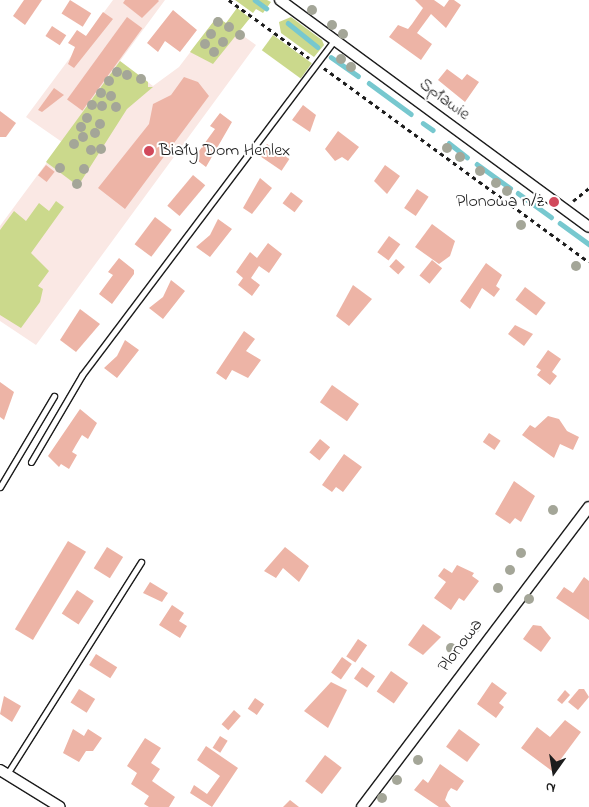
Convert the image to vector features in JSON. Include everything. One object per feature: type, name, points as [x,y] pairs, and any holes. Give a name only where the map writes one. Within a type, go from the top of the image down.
[{"type":"street","name":"Spławie","points":[[280,0],[589,227]]},
{"type":"street","name":"Plonowa","points":[[362,807],[589,507]]},
{"type":"street","points":[[4,772],[60,807]]},
{"type":"lane","points":[[31,462],[82,375],[318,64],[334,40]]},
{"type":"lane","points":[[0,487],[54,396]]},
{"type":"lane","points":[[4,772],[141,562]]},
{"type":"path","points":[[229,0],[589,262]]},
{"type":"path","points":[[565,209],[589,188]]},
{"type":"shaded area","name":"Biały Dom Henlex","points":[[113,0],[165,0],[120,61],[153,86],[179,67],[217,17],[256,45],[36,345],[0,321],[0,226],[62,142],[26,117]]},
{"type":"green space","points":[[235,0],[267,0],[271,2],[263,13],[256,9],[253,13]]},
{"type":"green space","points":[[237,8],[250,18],[213,64],[190,52],[217,17],[226,23]]},
{"type":"green space","points":[[291,17],[322,40],[324,45],[314,57],[281,33],[279,22]]},
{"type":"green space","points":[[273,35],[312,63],[301,79],[262,50]]},
{"type":"green space","points":[[120,61],[148,82],[148,87],[153,87],[127,109],[78,186],[46,162]]},
{"type":"green space","points":[[56,201],[64,207],[31,253],[49,271],[38,286],[43,289],[40,302],[21,328],[0,315],[0,230],[14,211],[26,221],[39,203],[49,211]]},
{"type":"building","points":[[24,0],[42,0],[25,25],[13,16]]},
{"type":"building","points":[[70,0],[91,13],[83,27],[62,14]]},
{"type":"building","points":[[125,0],[159,1],[142,18],[123,3]]},
{"type":"building","points":[[415,0],[434,0],[444,7],[449,0],[454,0],[461,5],[446,28],[431,14],[417,33],[432,44],[421,60],[389,37],[398,25],[408,29],[412,24],[423,8]]},
{"type":"building","points":[[173,10],[197,30],[180,52],[165,41],[158,52],[147,43]]},
{"type":"building","points":[[103,12],[113,19],[74,68],[68,64],[75,47],[68,43],[77,30],[86,36]]},
{"type":"building","points":[[127,17],[142,28],[82,111],[67,100]]},
{"type":"building","points":[[52,26],[66,35],[60,45],[45,36]]},
{"type":"building","points":[[447,69],[462,80],[467,74],[479,82],[465,102],[438,80]]},
{"type":"building","name":"Biały Dom Henlex","points":[[184,77],[198,82],[209,96],[125,209],[98,188],[149,124],[153,104],[171,95]]},
{"type":"building","points":[[54,88],[64,95],[42,112],[38,110]]},
{"type":"building","points":[[303,105],[316,115],[310,132],[292,120]]},
{"type":"building","points":[[0,111],[16,123],[6,137],[0,137]]},
{"type":"building","points":[[220,113],[232,122],[206,167],[194,158],[215,129],[210,126]]},
{"type":"building","points":[[338,131],[359,147],[348,161],[342,157],[335,161],[325,149]]},
{"type":"building","points":[[267,144],[289,159],[282,171],[259,156]]},
{"type":"building","points":[[46,165],[55,172],[47,182],[38,175]]},
{"type":"building","points":[[385,165],[400,176],[387,194],[374,181]]},
{"type":"building","points":[[193,175],[205,185],[180,216],[167,206]]},
{"type":"building","points":[[260,178],[272,188],[252,214],[243,208]]},
{"type":"building","points":[[417,189],[429,197],[416,216],[404,208]]},
{"type":"building","points":[[291,192],[303,201],[295,212],[283,203]]},
{"type":"building","points":[[155,217],[172,230],[151,257],[135,244]]},
{"type":"building","points":[[218,219],[232,229],[210,257],[196,247],[210,235]]},
{"type":"building","points":[[432,224],[455,241],[450,256],[439,264],[415,247]]},
{"type":"building","points":[[389,236],[400,244],[389,260],[377,252]]},
{"type":"building","points":[[268,243],[282,254],[269,273],[259,266],[251,278],[260,285],[252,296],[238,285],[243,278],[236,272],[250,252],[257,258]]},
{"type":"building","points":[[119,258],[134,270],[134,274],[112,304],[99,294],[113,275],[108,272]]},
{"type":"building","points":[[396,259],[405,267],[398,274],[389,266]]},
{"type":"building","points":[[432,260],[442,268],[430,284],[419,276]]},
{"type":"building","points":[[486,263],[502,275],[496,286],[500,289],[494,297],[482,288],[470,309],[460,301]]},
{"type":"building","points":[[171,280],[185,291],[163,319],[149,308],[163,297]]},
{"type":"building","points":[[353,285],[372,299],[349,326],[336,316]]},
{"type":"building","points":[[525,287],[546,303],[536,315],[515,300]]},
{"type":"building","points":[[80,309],[100,324],[76,352],[60,340]]},
{"type":"building","points":[[515,325],[533,334],[524,346],[508,334]]},
{"type":"building","points":[[244,331],[255,339],[246,351],[261,360],[248,378],[232,370],[226,380],[216,373]]},
{"type":"building","points":[[125,340],[139,350],[117,378],[104,368],[117,356]]},
{"type":"building","points":[[548,350],[561,359],[552,372],[557,376],[550,385],[537,375],[541,370],[536,367]]},
{"type":"building","points":[[0,382],[14,392],[4,420],[0,417]]},
{"type":"building","points":[[332,385],[359,404],[347,421],[320,402]]},
{"type":"building","points":[[80,409],[97,423],[88,439],[82,435],[72,452],[77,455],[69,469],[61,464],[59,467],[48,456]]},
{"type":"building","points":[[548,416],[559,419],[567,431],[579,437],[573,450],[560,444],[554,458],[522,435],[530,425],[535,428]]},
{"type":"building","points":[[489,433],[501,441],[494,450],[483,442]]},
{"type":"building","points":[[320,439],[330,447],[319,460],[309,452]]},
{"type":"building","points":[[344,454],[362,467],[343,492],[336,487],[332,492],[322,485]]},
{"type":"building","points":[[514,481],[535,496],[521,522],[515,518],[510,524],[495,514]]},
{"type":"building","points":[[68,541],[86,552],[33,640],[15,629]]},
{"type":"building","points":[[107,547],[123,557],[110,578],[94,568]]},
{"type":"building","points":[[285,547],[309,566],[299,582],[283,568],[276,578],[264,571]]},
{"type":"building","points":[[457,565],[474,573],[472,576],[479,581],[464,601],[459,598],[451,610],[434,598],[446,582],[438,576],[444,568],[452,573]]},
{"type":"building","points":[[584,577],[589,581],[589,620],[556,598],[564,587],[573,593]]},
{"type":"building","points":[[150,582],[168,593],[162,602],[143,593]]},
{"type":"building","points":[[77,590],[94,601],[79,624],[62,613]]},
{"type":"building","points":[[172,605],[184,613],[179,621],[187,626],[180,638],[159,625]]},
{"type":"building","points":[[423,624],[441,637],[423,655],[408,645]]},
{"type":"building","points":[[533,625],[541,626],[551,638],[541,652],[523,639]]},
{"type":"building","points":[[358,639],[367,645],[355,663],[346,656]]},
{"type":"building","points":[[96,654],[117,667],[110,678],[89,665]]},
{"type":"building","points":[[342,657],[352,664],[341,679],[331,673]]},
{"type":"building","points":[[362,667],[375,676],[367,688],[354,678]]},
{"type":"building","points":[[391,671],[408,683],[394,704],[377,691]]},
{"type":"building","points":[[331,682],[347,690],[328,728],[304,711]]},
{"type":"building","points":[[492,682],[507,693],[499,703],[504,707],[496,718],[477,704]]},
{"type":"building","points":[[79,689],[95,699],[87,713],[71,703]]},
{"type":"building","points":[[579,689],[584,689],[589,697],[578,710],[568,702]]},
{"type":"building","points":[[565,690],[570,695],[562,704],[557,700]]},
{"type":"building","points":[[4,696],[21,706],[12,722],[0,714]]},
{"type":"building","points":[[255,698],[264,704],[257,715],[248,709]]},
{"type":"building","points":[[234,710],[241,716],[228,730],[222,724]]},
{"type":"building","points":[[565,720],[581,732],[552,771],[521,748],[537,727],[550,737]]},
{"type":"building","points":[[73,729],[84,736],[88,729],[102,738],[93,751],[86,751],[79,762],[63,753]]},
{"type":"building","points":[[459,729],[480,744],[467,762],[446,747]]},
{"type":"building","points":[[220,736],[228,741],[220,753],[213,748]]},
{"type":"building","points":[[145,738],[161,748],[151,763],[160,769],[152,781],[175,797],[169,807],[149,807],[144,804],[149,796],[131,784],[137,773],[127,766]]},
{"type":"building","points":[[206,746],[238,768],[212,807],[190,793],[194,785],[207,794],[220,776],[197,760]]},
{"type":"building","points":[[325,755],[342,768],[322,794],[305,781]]},
{"type":"building","points":[[440,764],[464,781],[457,791],[451,788],[448,792],[445,800],[451,807],[439,807],[414,790],[423,779],[428,783]]},
{"type":"building","points":[[290,800],[299,807],[283,807]]},
{"type":"waterway","points":[[255,0],[266,8]]},
{"type":"waterway","points":[[288,23],[318,47]]},
{"type":"waterway","points":[[331,57],[358,76]]},
{"type":"waterway","points":[[369,83],[411,114]]},
{"type":"waterway","points":[[423,123],[433,130]]},
{"type":"waterway","points":[[449,143],[467,157]]},
{"type":"waterway","points":[[477,164],[510,188]]},
{"type":"waterway","points":[[518,193],[551,217]]},
{"type":"waterway","points":[[560,223],[589,244]]},
{"type":"place","name":"Biały Dom Henlex","points":[[149,151]]},
{"type":"place","name":"Plonowa n/ż","points":[[554,202]]}]
